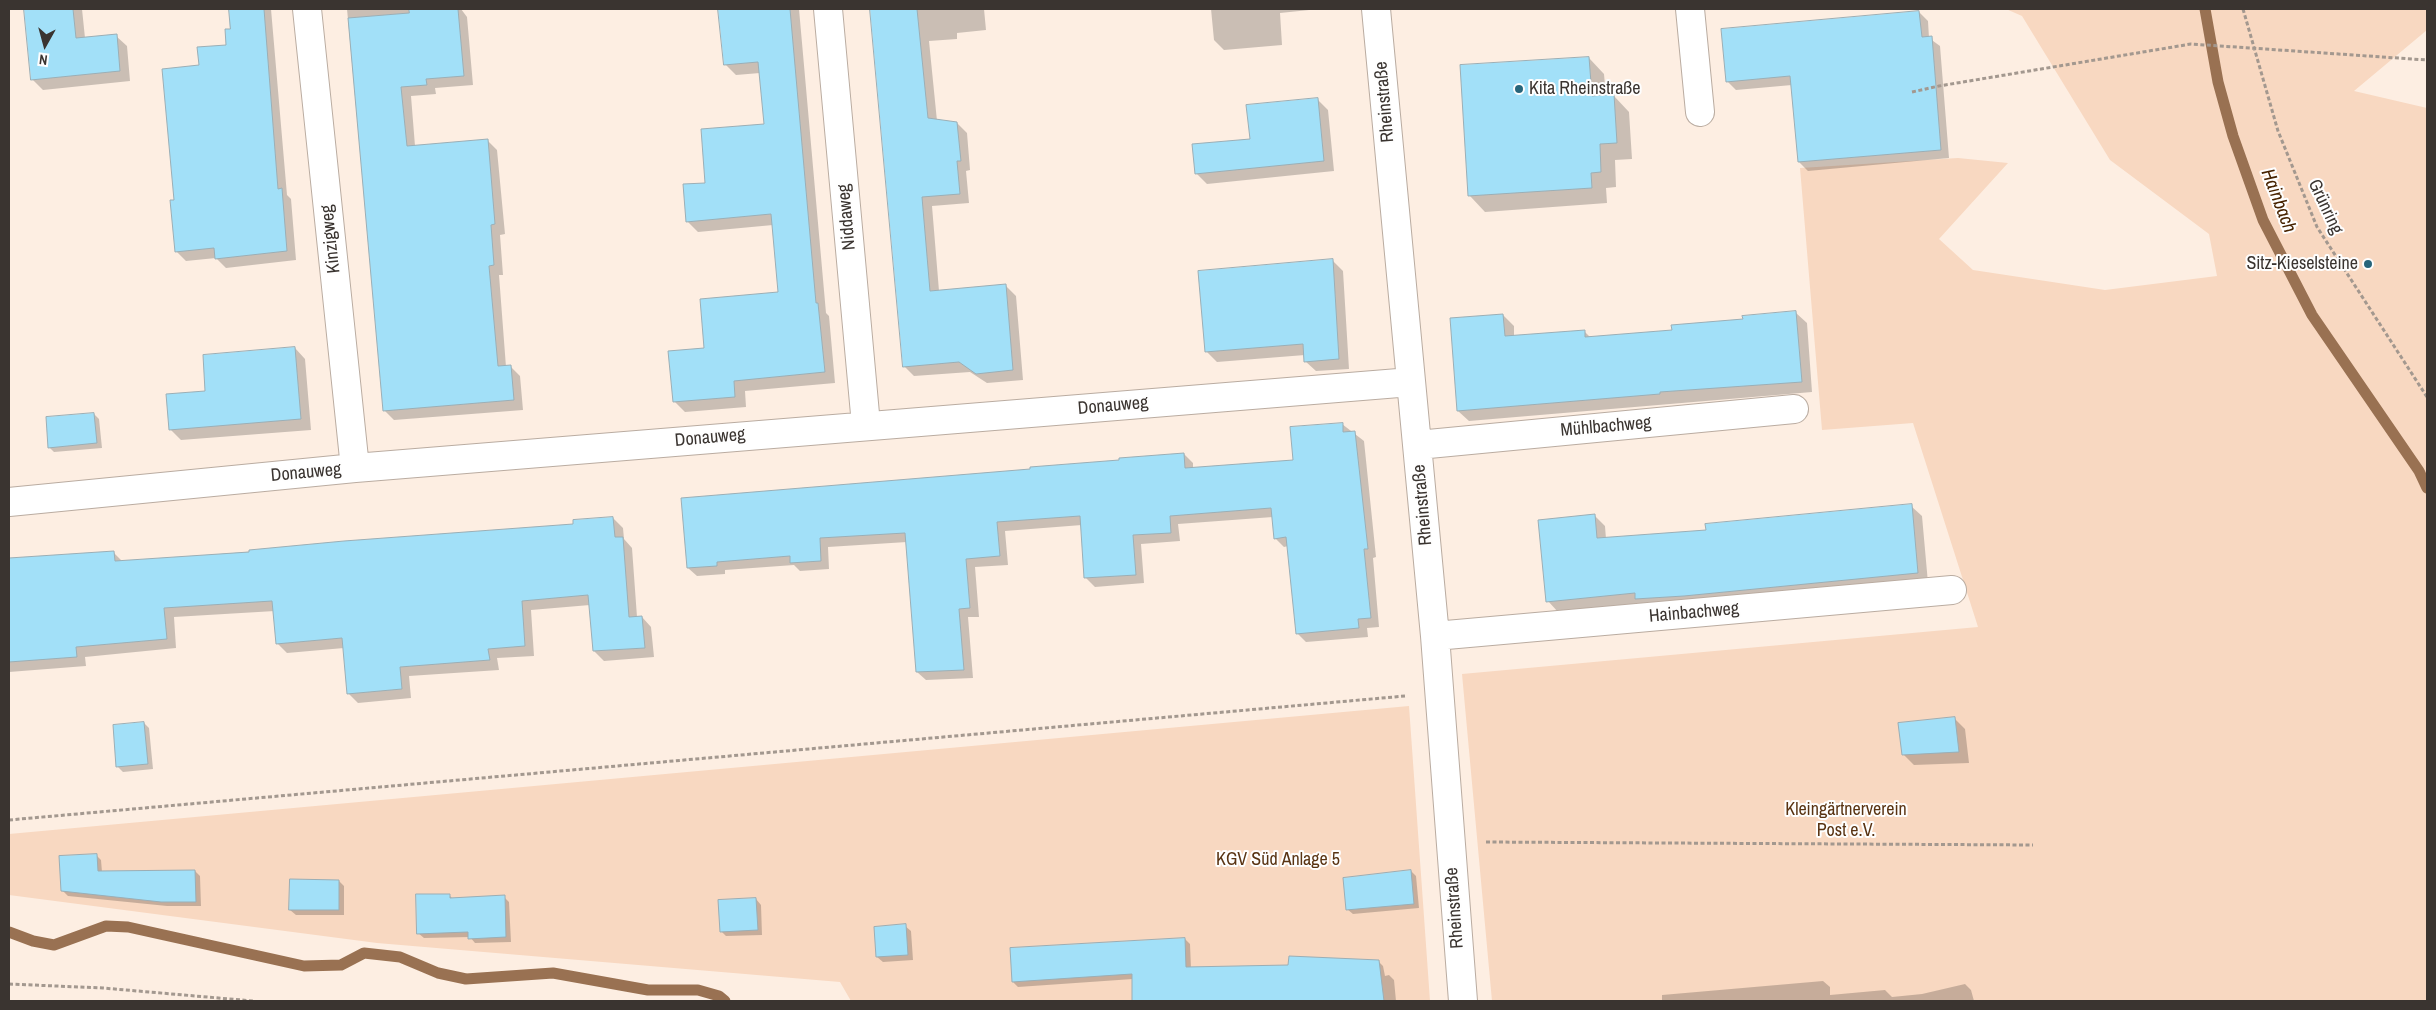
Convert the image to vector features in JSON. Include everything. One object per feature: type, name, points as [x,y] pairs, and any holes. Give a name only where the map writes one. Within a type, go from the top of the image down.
[{"type":"street","name":"Kinzigweg","points":[[307,9],[355,468]]},
{"type":"street","name":"Niddaweg","points":[[828,9],[866,425]]},
{"type":"street","name":"Rheinstraße","points":[[1376,9],[1436,636],[1463,1001]]},
{"type":"street","points":[[1690,9],[1700,112]]},
{"type":"street","name":"Donauweg","points":[[9,502],[355,468],[1412,382]]},
{"type":"street","name":"Mühlbachweg","points":[[1418,445],[1794,409]]},
{"type":"street","name":"Hainbachweg","points":[[1436,636],[1952,590]]},
{"type":"path","name":"Grünring","points":[[2243,9],[2278,132],[2316,227],[2427,396]]},
{"type":"path","points":[[1912,92],[2191,44],[2427,60]]},
{"type":"path","points":[[9,820],[1440,692]]},
{"type":"path","points":[[1450,842],[2033,845]]},
{"type":"path","points":[[9,984],[103,988],[253,1001]]},
{"type":"green space","name":"Kleingärtnerverein Post e.V.","points":[[2006,9],[2427,9],[2427,30],[2354,91],[2427,108],[2427,1001],[1492,1001],[1462,674],[1978,627],[1913,423],[1822,430],[1800,168],[1958,158],[2008,163],[1939,239],[1973,270],[2105,290],[2217,276],[2209,234],[2110,160],[2022,16]]},
{"type":"green space","name":"KGV Süd Anlage 5","points":[[1409,706],[1430,1001],[851,1001],[840,982],[377,943],[9,895],[9,834]]},
{"type":"building","points":[[24,9],[73,9],[76,38],[117,34],[120,71],[31,80]]},
{"type":"building","points":[[229,9],[264,9],[278,189],[282,188],[287,251],[215,259],[214,248],[175,252],[170,200],[174,200],[162,69],[199,65],[197,47],[226,45],[225,29],[230,29]]},
{"type":"building","points":[[409,9],[458,9],[464,76],[426,79],[427,85],[401,87],[407,146],[488,139],[495,224],[491,225],[494,265],[489,266],[498,366],[511,365],[514,400],[383,411],[348,18],[409,13]]},
{"type":"building","points":[[718,9],[790,9],[816,303],[818,303],[825,372],[734,381],[735,397],[673,402],[668,351],[704,348],[700,299],[778,292],[771,214],[686,222],[683,184],[705,183],[701,129],[764,124],[758,62],[724,65]]},
{"type":"building","points":[[870,9],[917,9],[928,118],[957,122],[961,161],[957,161],[960,194],[922,197],[930,291],[1006,284],[1013,370],[976,374],[959,362],[903,367]]},
{"type":"building","points":[[1919,11],[1922,37],[1932,36],[1941,150],[1798,162],[1790,76],[1726,82],[1721,29]]},
{"type":"building","points":[[1589,57],[1592,96],[1614,94],[1617,143],[1600,144],[1601,172],[1591,173],[1592,188],[1468,196],[1460,65]]},
{"type":"building","points":[[1318,98],[1324,161],[1195,174],[1192,144],[1250,139],[1246,105]]},
{"type":"building","points":[[1333,259],[1339,359],[1304,362],[1303,344],[1205,352],[1198,271]]},
{"type":"building","points":[[1796,311],[1802,382],[1660,392],[1660,394],[1457,411],[1450,318],[1503,314],[1505,336],[1585,330],[1585,337],[1672,330],[1671,325],[1743,319],[1742,316]]},
{"type":"building","points":[[295,347],[301,419],[169,430],[166,394],[205,391],[203,355]]},
{"type":"building","points":[[94,413],[97,443],[48,448],[46,417]]},
{"type":"building","points":[[1343,423],[1343,432],[1355,431],[1368,549],[1364,549],[1371,618],[1358,619],[1359,628],[1296,634],[1286,537],[1274,539],[1271,508],[1170,516],[1171,533],[1133,535],[1136,575],[1084,578],[1080,516],[997,522],[1000,556],[966,559],[970,608],[959,609],[964,670],[916,672],[905,533],[820,538],[821,561],[790,563],[790,556],[717,562],[717,566],[687,568],[681,498],[1030,469],[1030,467],[1184,453],[1185,468],[1293,460],[1290,427]]},
{"type":"building","points":[[1912,504],[1918,573],[1684,596],[1635,599],[1635,593],[1546,602],[1538,520],[1595,514],[1597,538],[1706,530],[1705,524]]},
{"type":"building","points":[[613,517],[615,537],[623,537],[629,617],[642,616],[645,648],[593,651],[588,595],[522,601],[525,646],[488,649],[490,660],[400,667],[402,689],[347,694],[342,638],[276,644],[272,601],[164,608],[167,639],[76,647],[77,657],[9,662],[9,558],[114,551],[115,561],[249,552],[249,550],[344,541],[573,524],[573,520]]},
{"type":"building","points":[[1955,717],[1959,752],[1902,755],[1898,723]]},
{"type":"building","points":[[144,722],[148,764],[116,767],[113,725]]},
{"type":"building","points":[[97,854],[98,871],[195,870],[196,902],[161,902],[61,891],[59,856]]},
{"type":"building","points":[[1411,870],[1414,904],[1346,910],[1343,878]]},
{"type":"building","points":[[290,879],[339,880],[339,910],[289,910]]},
{"type":"building","points":[[416,894],[450,894],[450,898],[505,895],[506,937],[468,939],[468,932],[417,934]]},
{"type":"building","points":[[756,898],[758,930],[720,932],[718,900]]},
{"type":"building","points":[[906,924],[908,955],[876,957],[874,927]]},
{"type":"building","points":[[1185,938],[1186,967],[1288,965],[1289,956],[1379,960],[1384,1001],[1132,1001],[1132,974],[1012,982],[1010,948]]},
{"type":"waterway","name":"Hainbach","points":[[2205,9],[2218,82],[2233,136],[2263,220],[2312,315],[2419,471],[2427,488]]},
{"type":"waterway","points":[[9,932],[33,941],[54,945],[106,926],[128,927],[304,966],[341,965],[364,953],[400,957],[438,973],[466,979],[553,973],[648,990],[698,990],[719,996],[725,1001]]},
{"type":"place","name":"Kita Rheinstraße","points":[[1519,89]]},
{"type":"place","name":"Sitz-Kieselsteine","points":[[2368,264]]}]
